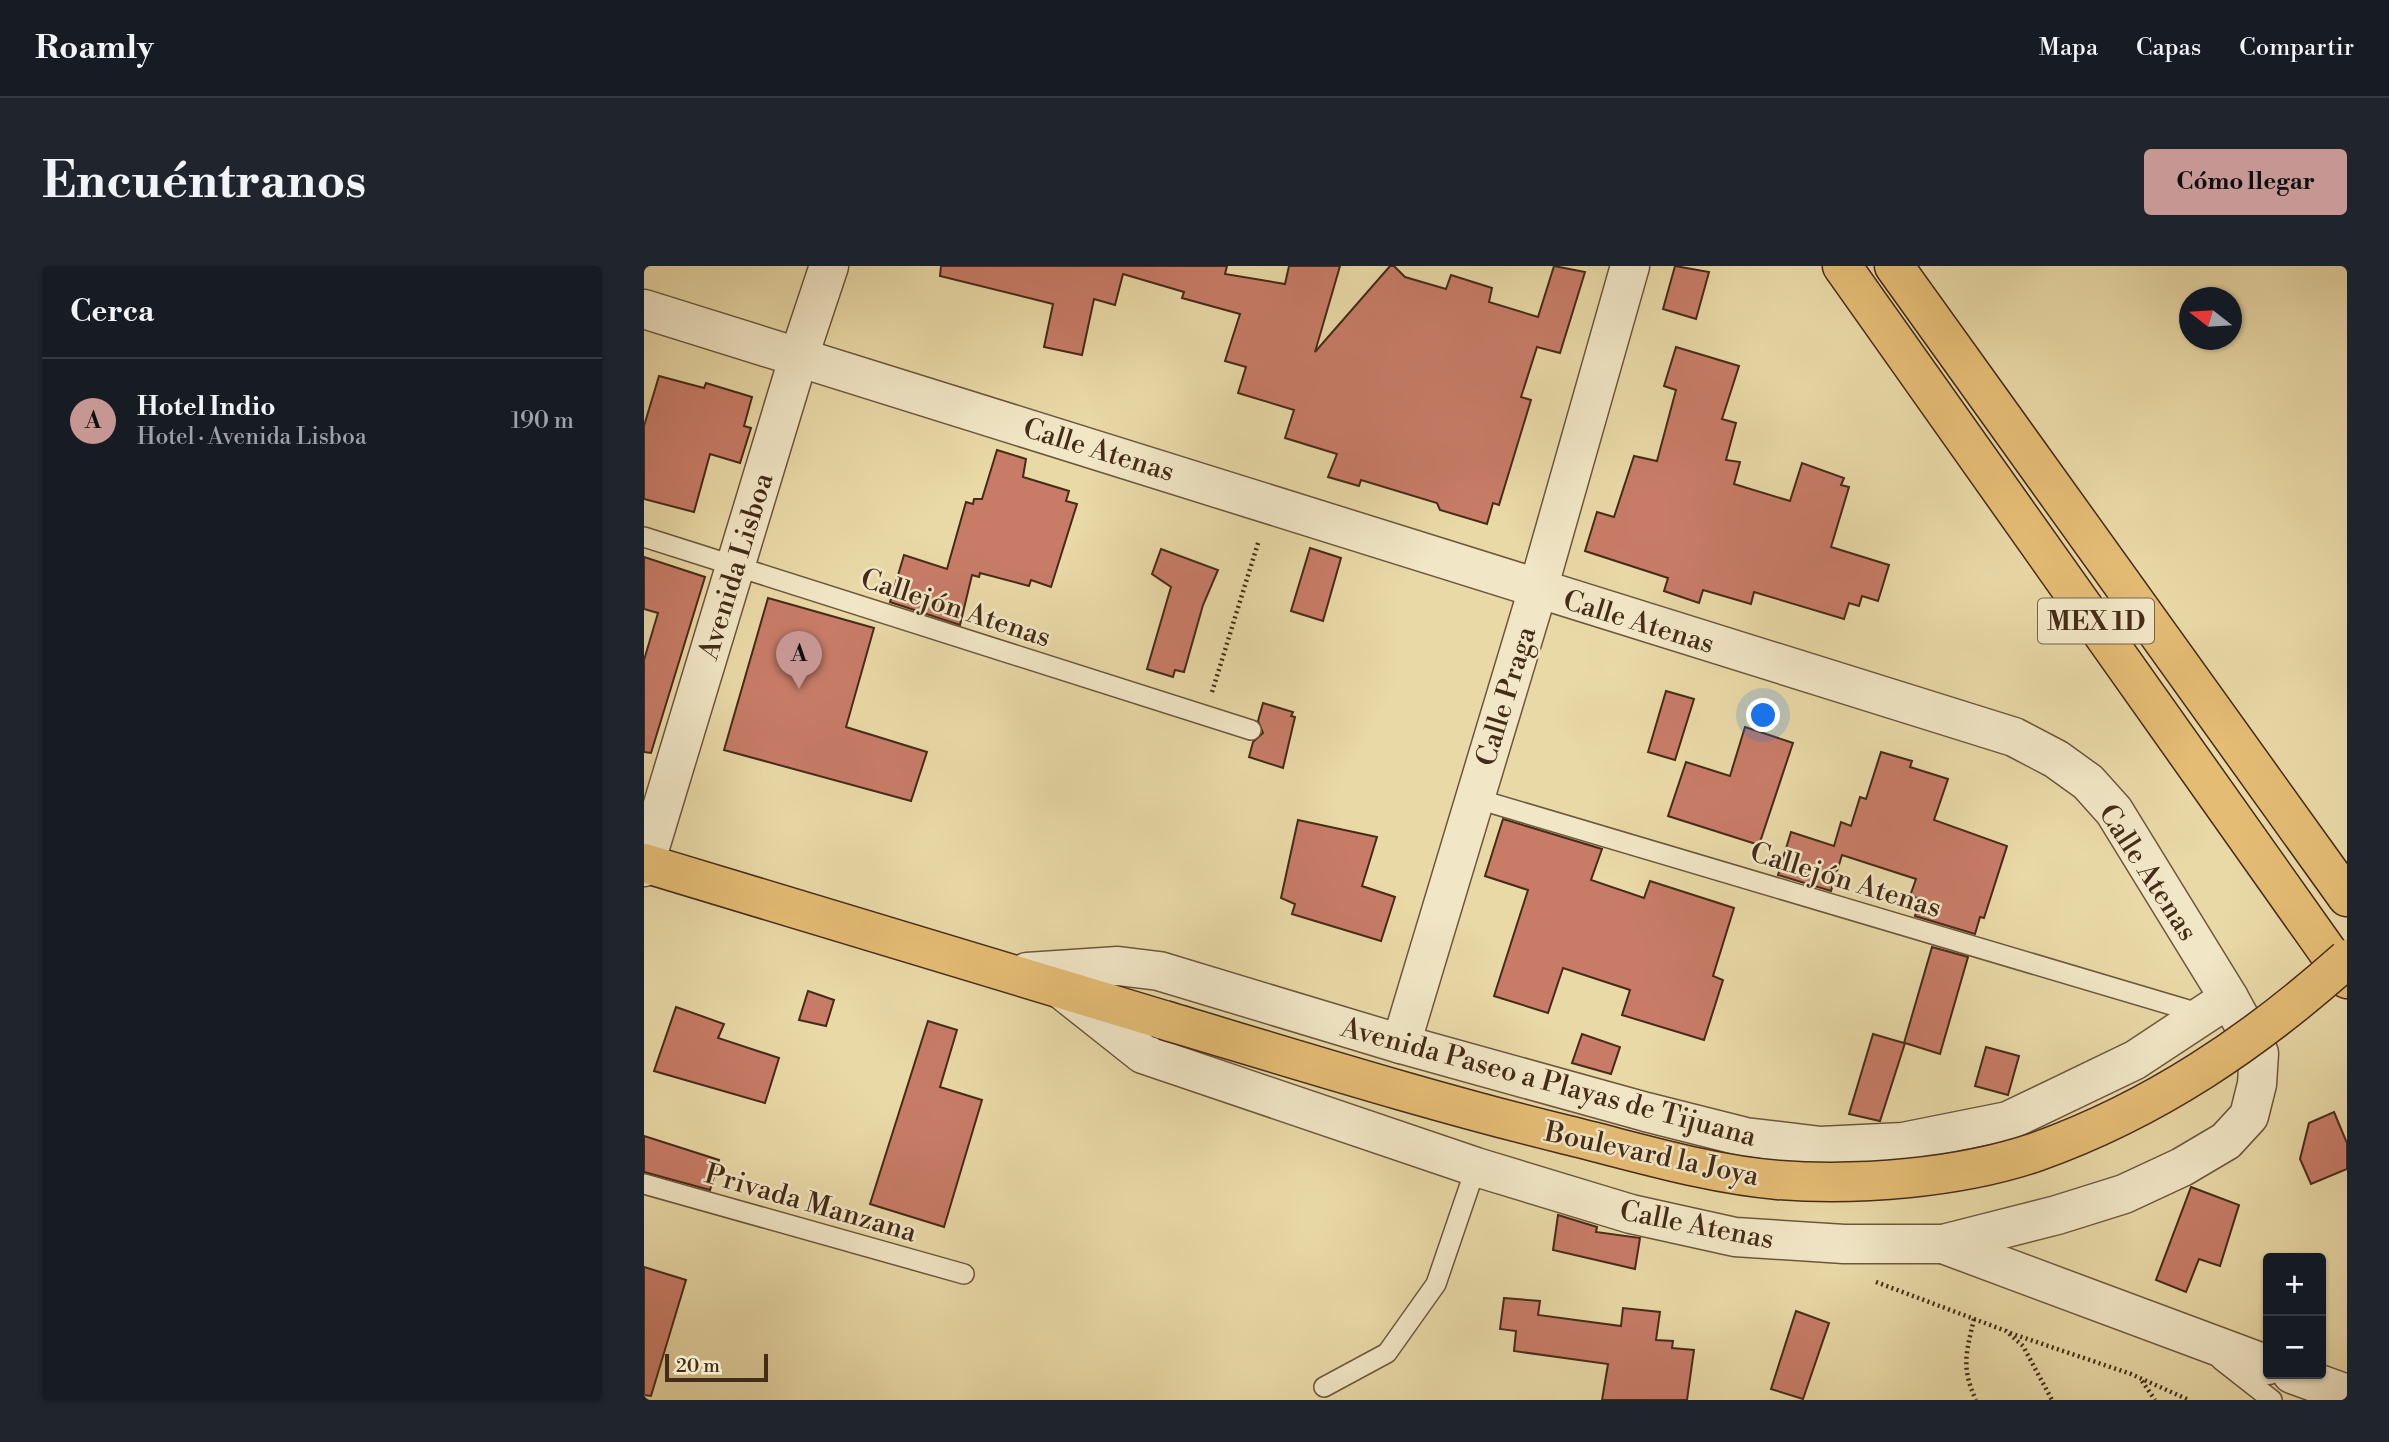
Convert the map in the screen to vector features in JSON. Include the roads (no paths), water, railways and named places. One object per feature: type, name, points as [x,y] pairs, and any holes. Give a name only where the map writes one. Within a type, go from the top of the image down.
[{"type":"main road","name":"MEX 1D","points":[[1842,266],[2347,979]]},
{"type":"main road","name":"MEX 1D","points":[[1894,266],[2347,897]]},
{"type":"main road","name":"Avenida Paseo a Playas de Tijuana","points":[[644,865],[1164,1020]]},
{"type":"main road","name":"Boulevard la Joya","points":[[1164,1020],[1480,1114],[1690,1166],[1779,1180],[1870,1180],[1958,1171],[2034,1153],[2102,1125],[2162,1096],[2240,1047],[2347,959]]},
{"type":"street","name":"Avenida Lisboa","points":[[644,865],[799,356],[830,266]]},
{"type":"street","name":"Calle Praga","points":[[1401,1044],[1538,589],[1630,266]]},
{"type":"street","name":"Calle Atenas","points":[[644,309],[1271,502],[1538,589],[2014,737],[2056,759],[2088,782],[2114,811],[2215,1006],[2259,1053],[2257,1084],[2249,1116],[2227,1141],[2182,1167],[2124,1194],[2057,1216],[1943,1244],[1844,1244],[1735,1237],[1630,1213],[1476,1167],[1143,1054],[1061,989]]},
{"type":"street","name":"Avenida Paseo a Playas de Tijuana","points":[[1010,973],[1118,966],[1160,971],[1401,1044],[1732,1134],[1821,1146],[1903,1142],[2008,1121],[2135,1060],[2215,1006]]},
{"type":"street","points":[[1943,1244],[2263,1363]]},
{"type":"street","points":[[2306,1379],[2347,1394]]},
{"type":"lane","name":"Callejón Atenas","points":[[644,537],[1251,730]]},
{"type":"lane","name":"Callejón Atenas","points":[[1474,798],[2215,1006]]},
{"type":"lane","points":[[1324,1387],[1387,1353],[1436,1284],[1476,1167]]},
{"type":"lane","name":"Privada Manzana","points":[[644,1184],[964,1274]]},
{"type":"lane","points":[[2191,1337],[2272,1400]]},
{"type":"place","name":"Hotel Indio","points":[[799,689]]}]
